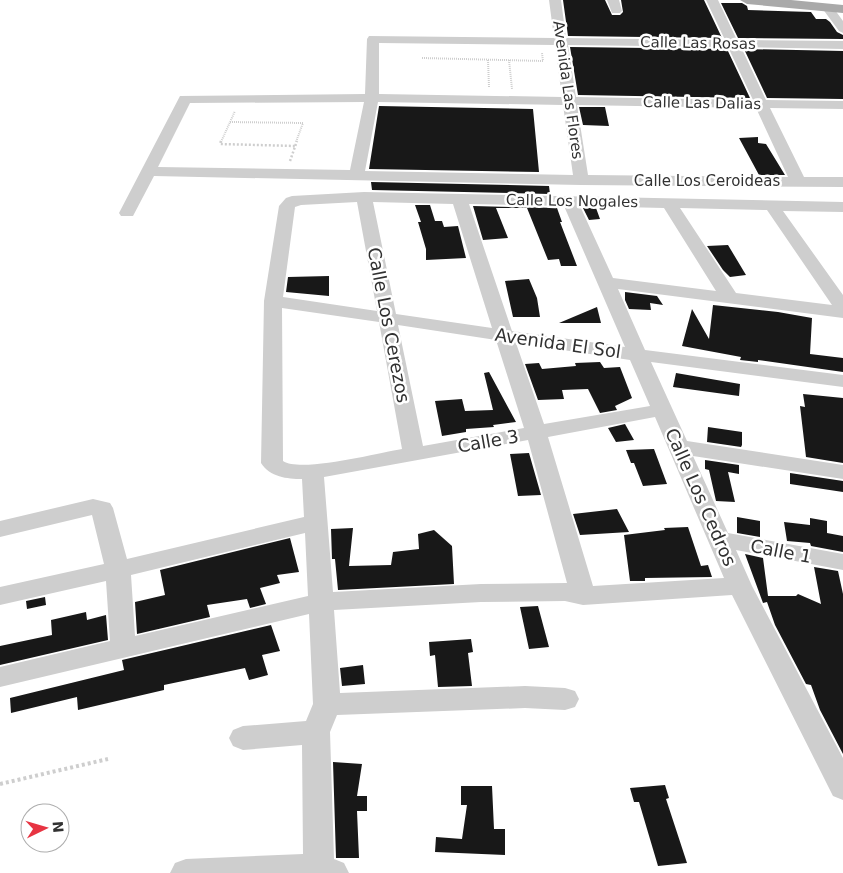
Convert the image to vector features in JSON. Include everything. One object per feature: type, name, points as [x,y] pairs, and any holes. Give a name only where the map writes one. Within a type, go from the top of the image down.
[{"type":"main road","points":[[747,0],[843,9]]},
{"type":"street","name":"Avenida Las Flores","points":[[546,0],[556,41],[565,101],[574,187]]},
{"type":"street","name":"Avenida Las Flores","points":[[555,0],[556,41]]},
{"type":"street","points":[[712,0],[798,181]]},
{"type":"street","points":[[828,8],[843,29]]},
{"type":"street","name":"Calle Las Rosas","points":[[372,98],[373,40],[843,45]]},
{"type":"street","points":[[357,175],[365,125],[372,98]]},
{"type":"street","name":"Calle Las Dalias","points":[[149,171],[185,99],[372,98],[843,105]]},
{"type":"street","points":[[127,213],[149,171],[357,175],[574,187]]},
{"type":"street","name":"Calle Los Ceroideas","points":[[574,187],[798,181],[843,182]]},
{"type":"street","name":"Calle Los Nogales","points":[[273,301],[287,206],[292,201],[364,196],[459,199],[574,187],[669,203],[843,207]]},
{"type":"street","name":"Calle Los Cedros","points":[[574,187],[606,282],[740,586],[843,787]]},
{"type":"street","name":"Calle Los Cerezos","points":[[364,196],[414,454]]},
{"type":"street","points":[[459,199],[536,432],[584,596]]},
{"type":"street","points":[[669,203],[730,298]]},
{"type":"street","points":[[771,205],[843,308]]},
{"type":"street","points":[[606,282],[843,312]]},
{"type":"street","name":"Avenida El Sol","points":[[273,301],[638,355],[843,381]]},
{"type":"street","name":"Calle 3","points":[[273,301],[272,464],[277,469],[285,472],[313,472],[662,410]]},
{"type":"street","points":[[679,447],[843,472]]},
{"type":"street","points":[[186,873],[326,870],[316,732],[327,704],[313,472]]},
{"type":"street","points":[[0,529],[93,507],[102,508],[118,570],[123,648]]},
{"type":"street","points":[[0,596],[118,570],[316,522]]},
{"type":"street","name":"Calle 1","points":[[719,539],[843,562]]},
{"type":"street","points":[[0,677],[321,602],[481,593],[565,592],[584,596],[740,586]]},
{"type":"street","points":[[327,704],[525,697],[565,699]]},
{"type":"street","points":[[243,738],[316,732]]},
{"type":"path","points":[[422,58],[544,61]]},
{"type":"path","points":[[488,60],[490,100]]},
{"type":"path","points":[[509,60],[512,100]]},
{"type":"path","points":[[241,99],[220,144],[295,146]]},
{"type":"path","points":[[230,122],[303,123],[287,173]]},
{"type":"path","points":[[0,784],[108,759]]},
{"type":"building","points":[[563,0],[605,0],[612,15],[620,15],[623,12],[621,0],[704,0],[722,38],[568,36]]},
{"type":"building","points":[[721,3],[742,3],[747,6],[748,10],[811,12],[816,19],[826,19],[830,22],[837,32],[843,35],[843,39],[738,38]]},
{"type":"building","points":[[570,47],[727,49],[750,98],[578,95]]},
{"type":"building","points":[[744,49],[843,51],[843,99],[767,98]]},
{"type":"building","points":[[379,106],[533,109],[539,172],[369,169]]},
{"type":"building","points":[[579,107],[605,107],[609,126],[583,125]]},
{"type":"building","points":[[758,137],[758,143],[766,144],[785,175],[759,175],[739,138]]},
{"type":"building","points":[[371,182],[549,186],[550,194],[372,190]]},
{"type":"building","points":[[415,205],[430,205],[435,221],[442,221],[444,227],[458,226],[466,258],[426,260],[426,249],[418,222],[421,222]]},
{"type":"building","points":[[473,206],[557,208],[562,222],[560,222],[577,266],[561,266],[559,259],[548,260],[527,208],[496,208],[508,238],[483,240]]},
{"type":"building","points":[[583,208],[596,208],[600,219],[589,220]]},
{"type":"building","points":[[728,245],[746,275],[730,277],[707,246]]},
{"type":"building","points":[[329,276],[329,296],[286,292],[288,277]]},
{"type":"building","points":[[529,279],[537,298],[540,317],[513,317],[505,281]]},
{"type":"building","points":[[625,292],[657,296],[663,305],[650,303],[651,310],[629,309],[625,300]]},
{"type":"building","points":[[713,305],[778,312],[812,318],[810,354],[843,358],[843,372],[758,360],[758,362],[740,360],[741,357],[682,346],[692,309],[709,339]]},
{"type":"building","points":[[597,307],[601,323],[559,323]]},
{"type":"building","points":[[600,362],[604,368],[620,367],[632,398],[615,406],[617,410],[600,413],[588,389],[562,390],[564,399],[538,400],[525,364],[539,363],[542,369],[576,366],[575,363]]},
{"type":"building","points":[[489,372],[516,422],[493,425],[494,427],[466,429],[466,432],[442,436],[435,401],[462,399],[465,411],[493,410],[484,373]]},
{"type":"building","points":[[676,373],[740,384],[739,396],[673,387]]},
{"type":"building","points":[[803,394],[843,398],[843,463],[806,457],[800,406],[805,407]]},
{"type":"building","points":[[625,424],[634,440],[616,442],[608,428]]},
{"type":"building","points":[[708,427],[742,432],[741,447],[707,442]]},
{"type":"building","points":[[654,449],[667,484],[643,486],[634,463],[631,463],[626,450]]},
{"type":"building","points":[[529,453],[541,495],[518,496],[510,454]]},
{"type":"building","points":[[705,460],[739,465],[739,474],[728,472],[735,502],[716,501],[709,470],[705,469]]},
{"type":"building","points":[[790,473],[843,481],[843,492],[790,484]]},
{"type":"building","points":[[617,509],[629,532],[580,535],[573,514]]},
{"type":"building","points":[[737,517],[760,521],[760,537],[737,533]]},
{"type":"building","points":[[810,518],[827,521],[827,533],[843,536],[843,552],[811,546],[810,543],[787,541],[784,522],[810,525]]},
{"type":"building","points":[[688,527],[701,566],[708,565],[712,577],[645,578],[645,581],[630,581],[624,535],[665,530],[664,528]]},
{"type":"building","points":[[353,528],[349,566],[391,565],[393,552],[419,549],[418,534],[434,530],[452,546],[454,584],[338,590],[335,559],[332,559],[331,529]]},
{"type":"building","points":[[290,538],[299,572],[277,575],[280,583],[260,588],[266,604],[250,608],[247,599],[207,605],[210,617],[137,634],[135,602],[165,595],[160,570]]},
{"type":"building","points":[[745,554],[763,558],[768,596],[796,596],[798,594],[821,604],[814,567],[838,571],[843,594],[843,754],[820,710],[811,685],[806,684],[775,625],[767,602],[763,603]]},
{"type":"building","points":[[45,597],[46,605],[27,609],[26,601]]},
{"type":"building","points":[[538,606],[549,647],[529,649],[520,607]]},
{"type":"building","points":[[86,612],[87,620],[106,615],[108,640],[0,665],[0,646],[52,635],[51,620]]},
{"type":"building","points":[[271,625],[280,651],[262,655],[268,675],[249,680],[245,668],[164,685],[164,690],[78,710],[77,697],[11,713],[10,698],[124,670],[122,660]]},
{"type":"building","points":[[471,639],[473,652],[468,653],[472,686],[438,687],[435,655],[430,656],[429,642]]},
{"type":"building","points":[[363,665],[365,684],[342,686],[340,668]]},
{"type":"building","points":[[333,762],[362,764],[357,796],[367,796],[367,811],[357,811],[359,858],[336,858]]},
{"type":"building","points":[[665,785],[669,798],[666,799],[687,863],[658,866],[639,802],[634,802],[630,788]]},
{"type":"building","points":[[461,786],[492,786],[494,829],[505,829],[505,855],[435,852],[436,837],[462,839],[467,805],[461,805]]}]
